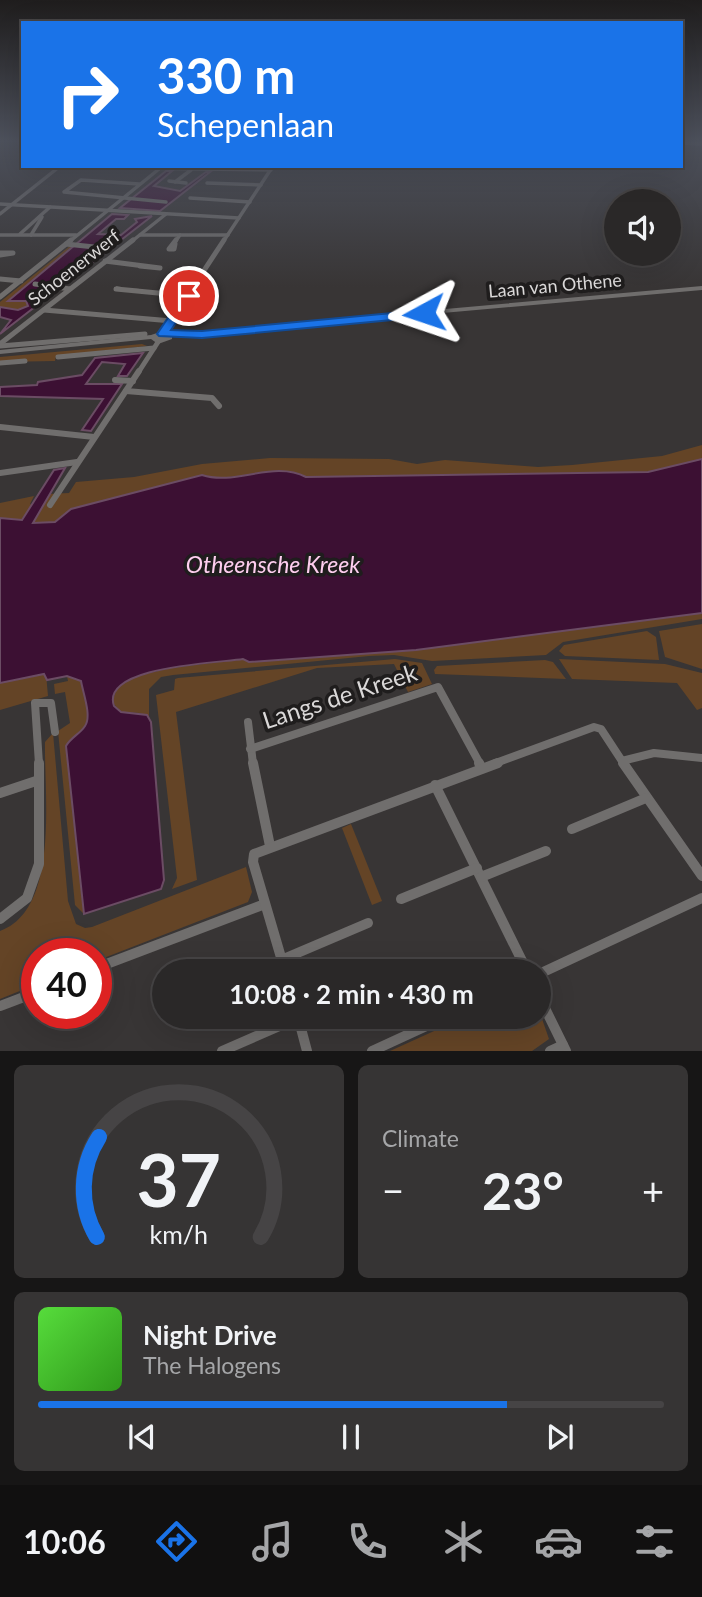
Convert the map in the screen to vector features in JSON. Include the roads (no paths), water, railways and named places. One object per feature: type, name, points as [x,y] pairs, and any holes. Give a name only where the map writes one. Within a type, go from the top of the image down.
[{"type":"street","points":[[0,214],[31,189]]},
{"type":"street","points":[[68,189],[64,192],[166,202]]},
{"type":"street","points":[[78,193],[81,189]]},
{"type":"street","points":[[0,297],[135,189]]},
{"type":"street","points":[[167,336],[172,321],[258,189]]},
{"type":"street","points":[[190,198],[250,202]]},
{"type":"street","points":[[0,204],[239,218]]},
{"type":"street","points":[[19,235],[51,207]]},
{"type":"street","name":"Schoenerwerf","points":[[0,345],[166,214]]},
{"type":"street","points":[[32,234],[44,217],[40,216]]},
{"type":"street","points":[[0,235],[78,235]]},
{"type":"street","points":[[140,235],[228,235]]},
{"type":"street","points":[[175,244],[180,235]]},
{"type":"street","points":[[66,244],[104,248]]},
{"type":"street","points":[[105,261],[140,266]]},
{"type":"street","points":[[0,279],[21,281]]},
{"type":"street","points":[[35,284],[70,289]]},
{"type":"street","name":"Laan van Othene","points":[[152,340],[167,336],[702,288]]},
{"type":"street","points":[[138,291],[189,296]]},
{"type":"street","points":[[43,310],[172,321]]},
{"type":"street","points":[[0,353],[126,339]]},
{"type":"street","points":[[0,345],[152,340]]},
{"type":"street","points":[[58,358],[152,340]]},
{"type":"street","points":[[50,505],[126,391],[152,340]]},
{"type":"street","points":[[0,363],[25,361]]},
{"type":"street","points":[[114,380],[132,381]]},
{"type":"street","points":[[126,391],[212,398],[219,406]]},
{"type":"street","points":[[0,426],[94,437]]},
{"type":"street","points":[[0,473],[77,462]]},
{"type":"street","name":"Langs de Kreek","points":[[250,749],[438,687],[481,767]]},
{"type":"street","points":[[0,919],[27,898],[39,864],[35,703],[51,703],[55,732]]},
{"type":"street","name":"Langs de Kreek","points":[[248,722],[250,749],[270,846]]},
{"type":"street","points":[[281,959],[253,862],[254,854],[594,727],[601,729],[702,876]]},
{"type":"street","points":[[622,761],[654,753],[702,758]]},
{"type":"street","points":[[0,793],[39,780]]},
{"type":"street","points":[[435,785],[521,959]]},
{"type":"street","points":[[572,829],[646,798]]},
{"type":"street","points":[[401,900],[546,851]]},
{"type":"street","points":[[551,968],[702,898]]},
{"type":"street","points":[[112,962],[265,904]]},
{"type":"street","points":[[295,959],[368,923]]},
{"type":"street","points":[[0,1006],[21,998]]},
{"type":"street","points":[[550,1051],[564,1048],[551,1021]]},
{"type":"street","points":[[222,1051],[271,1029]]},
{"type":"street","points":[[301,1029],[307,1051]]},
{"type":"street","points":[[372,1051],[420,1029]]},
{"type":"water","points":[[144,189],[188,189],[160,211],[120,208]]},
{"type":"water","points":[[112,214],[128,215],[124,219],[116,219],[98,234],[121,235],[137,222],[135,219],[152,216],[0,334],[11,320],[0,317],[0,307],[18,310],[28,306],[26,301],[8,301]]},
{"type":"water","points":[[143,353],[127,376],[118,376],[125,364],[102,362],[86,384],[122,384],[91,431],[82,430],[103,399],[0,396],[0,387],[37,385],[38,382],[82,375],[95,358]]},
{"type":"water","name":"Otheensche Kreek","points":[[702,459],[702,613],[416,650],[249,662],[243,659],[188,665],[164,669],[125,682],[115,693],[114,706],[121,712],[147,715],[151,722],[164,880],[161,889],[84,914],[66,746],[87,722],[81,681],[67,676],[47,680],[44,674],[0,683],[0,518],[22,520],[54,470],[65,468],[33,523],[55,522],[71,509],[202,475],[228,478],[281,471],[306,477],[648,472]]}]
